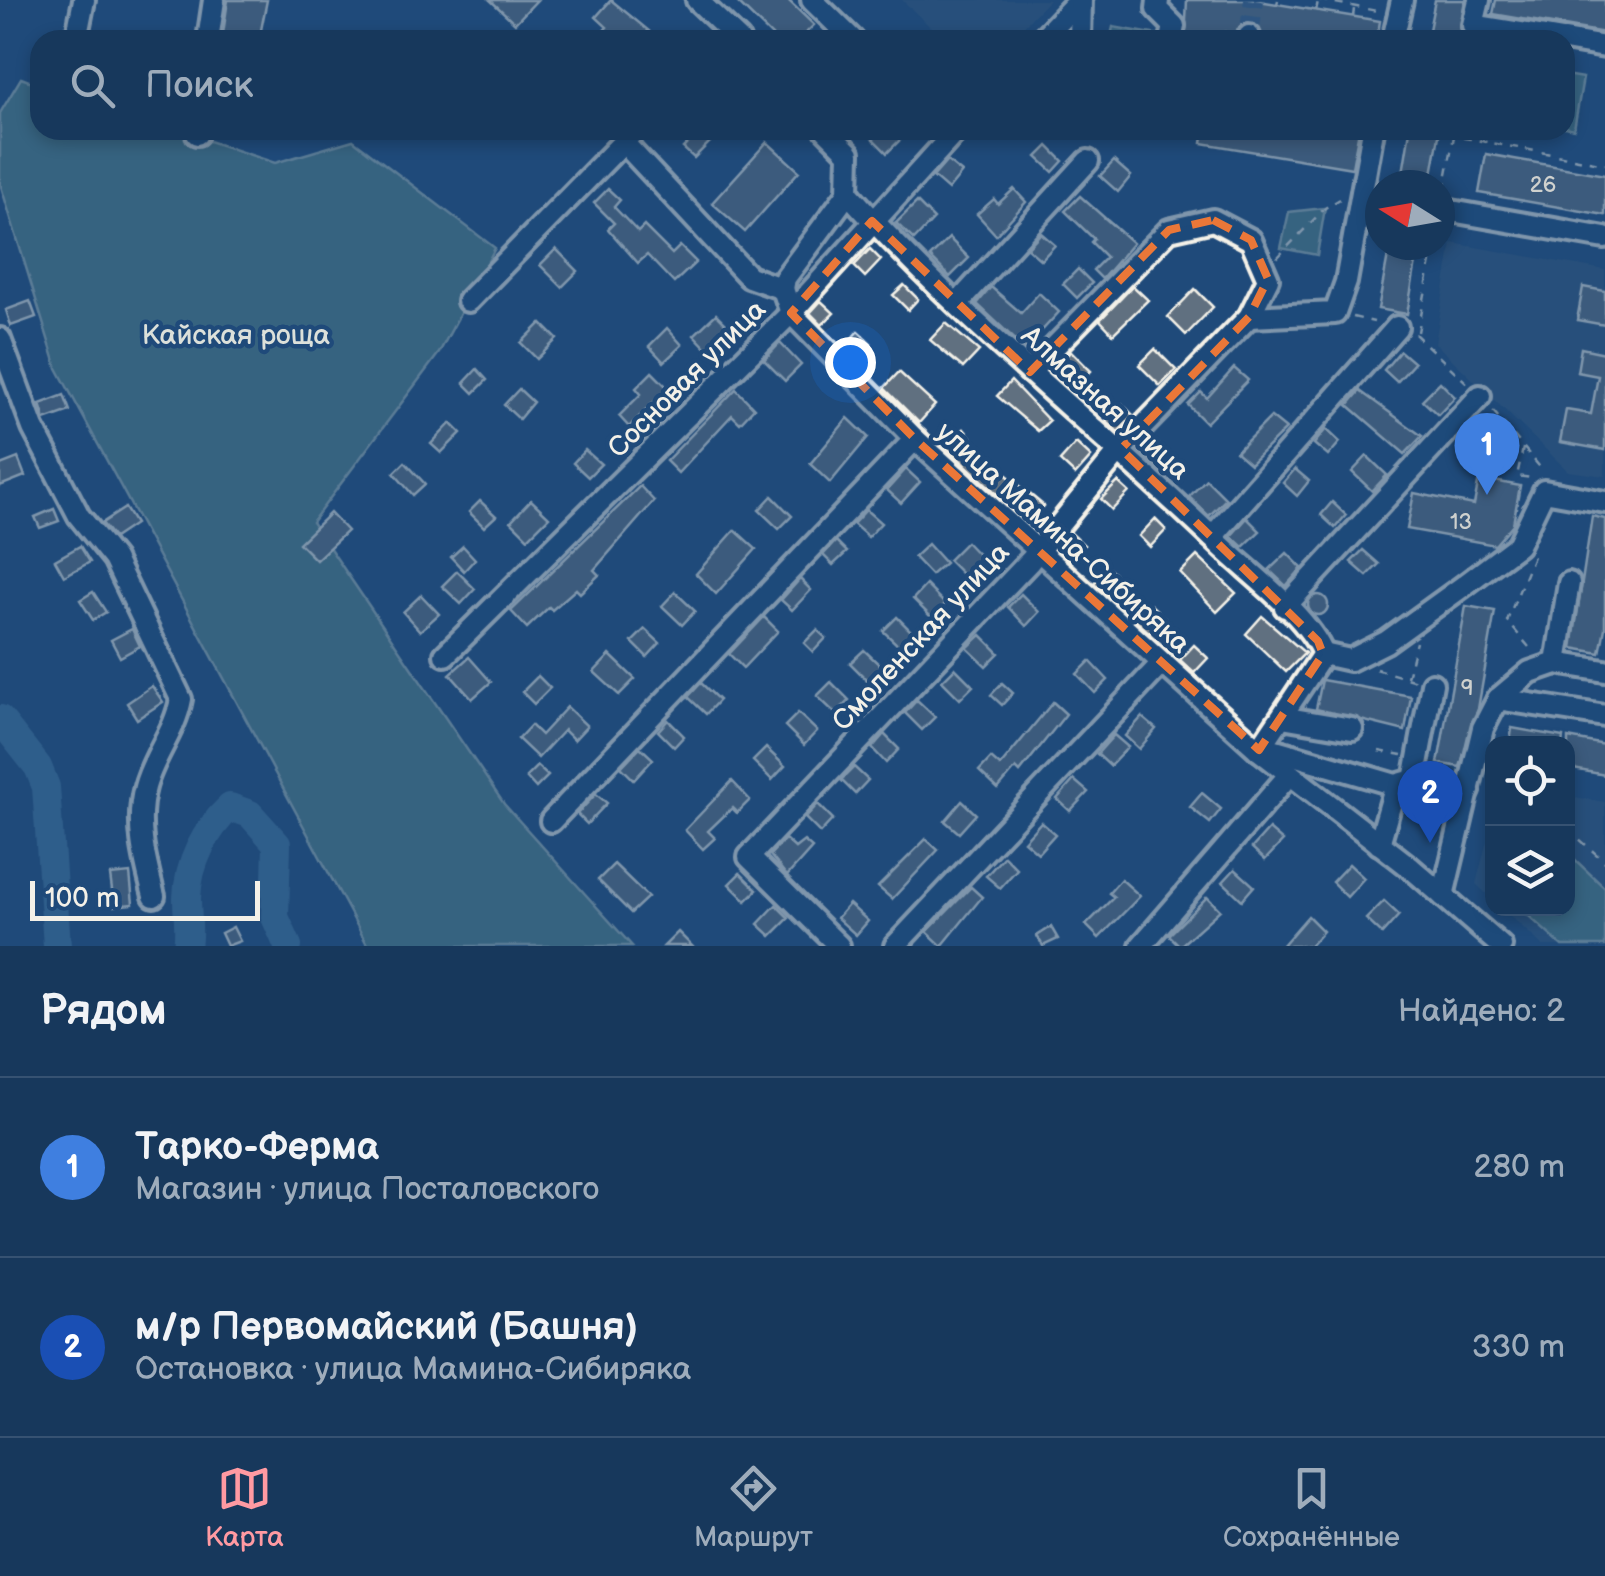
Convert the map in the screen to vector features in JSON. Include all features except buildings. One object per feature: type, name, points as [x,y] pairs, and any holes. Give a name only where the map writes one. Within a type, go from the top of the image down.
[{"type":"street","points":[[78,30],[84,0]]},
{"type":"street","points":[[210,30],[214,0]]},
{"type":"street","points":[[697,0],[725,30]]},
{"type":"street","points":[[812,0],[835,30]]},
{"type":"street","points":[[1051,30],[1080,0]]},
{"type":"street","points":[[1080,0],[1080,30]]},
{"type":"street","points":[[1158,0],[1156,9],[1173,30]]},
{"type":"street","points":[[1478,0],[1474,25],[1504,30]]},
{"type":"street","points":[[1575,42],[1605,47]]},
{"type":"street","points":[[468,301],[625,140]]},
{"type":"street","points":[[632,140],[748,277],[783,289],[785,278],[848,194],[849,153],[836,140]]},
{"type":"street","name":"Сосновая улица","points":[[445,655],[790,313],[945,140]]},
{"type":"street","points":[[1030,372],[1169,230],[1213,220],[1252,240],[1268,278],[1249,317],[1335,313],[1346,282],[1371,140]]},
{"type":"street","points":[[958,302],[1088,161]]},
{"type":"street","name":"Алмазная улица","points":[[848,194],[1030,372],[1122,449],[1285,607],[1318,642],[1322,654]]},
{"type":"street","points":[[1455,212],[1605,238]]},
{"type":"street","name":"улица Мамина-Сибиряка","points":[[783,289],[790,313],[915,438],[1289,776],[1444,896],[1501,946]]},
{"type":"street","name":"Смоленская улица","points":[[839,946],[749,857],[1039,551],[1122,449],[1249,317]]},
{"type":"street","points":[[1212,537],[1396,327]]},
{"type":"street","points":[[0,339],[33,428],[79,516],[114,559],[181,699],[176,724],[145,784],[143,852],[154,896]]},
{"type":"street","points":[[1285,607],[1480,396]]},
{"type":"street","points":[[551,821],[915,438]]},
{"type":"street","points":[[1469,791],[1405,782],[1260,748],[1322,654],[1350,660],[1422,616],[1518,545],[1544,490],[1605,502]]},
{"type":"street","points":[[1550,665],[1569,583]]},
{"type":"street","points":[[895,946],[1162,663]]},
{"type":"street","points":[[1444,896],[1483,728],[1498,700],[1530,672],[1550,665],[1605,672]]},
{"type":"street","points":[[1379,844],[1405,782],[1432,684]]},
{"type":"street","points":[[1498,700],[1605,716]]},
{"type":"street","points":[[1282,716],[1352,730]]},
{"type":"street","points":[[1148,944],[1289,776]]},
{"type":"path","points":[[1316,10],[1319,0],[1400,8]]},
{"type":"path","points":[[1353,17],[1355,0]]},
{"type":"path","points":[[1447,170],[1453,140]]},
{"type":"path","points":[[1488,140],[1605,164]]},
{"type":"path","points":[[1265,272],[1325,208],[1363,186]]},
{"type":"path","points":[[1417,335],[1431,260]]},
{"type":"path","points":[[1335,313],[1417,335],[1480,396],[1544,472]]},
{"type":"path","points":[[1517,476],[1524,448]]},
{"type":"path","points":[[1539,541],[1506,621],[1550,665]]},
{"type":"path","points":[[1350,660],[1407,679],[1422,616]]},
{"type":"path","points":[[1379,750],[1404,756]]},
{"type":"path","points":[[1575,835],[1605,862]]},
{"type":"highlighted area","points":[[1213,220],[1251,240],[1268,279],[1249,317],[1121,449],[1318,641],[1323,654],[1259,750],[915,439],[791,313],[872,221],[1030,372],[1169,230]]},
{"type":"shaded area","points":[[902,0],[1049,0],[1020,30],[934,30]]},
{"type":"shaded area","points":[[1455,244],[1605,270],[1605,476],[1568,471],[1435,343],[1449,260],[1455,260]]},
{"type":"shaded area","points":[[1575,797],[1605,802],[1605,946],[1543,946],[1511,916],[1575,916]]},
{"type":"shaded area","points":[[1485,849],[1485,892],[1476,884]]},
{"type":"green space","points":[[1575,77],[1583,78],[1575,123]]},
{"type":"green space","name":"Кайская роща","points":[[21,78],[30,81],[30,140],[206,140],[275,163],[353,140],[495,248],[439,353],[312,522],[504,804],[632,946],[368,946],[57,368],[0,183],[0,113]]},
{"type":"green space","points":[[1325,208],[1317,255],[1281,248],[1289,212]]},
{"type":"green space","points":[[1575,860],[1605,888],[1605,946],[1562,946],[1529,916],[1575,916]]},
{"type":"waterway","points":[[0,719],[38,767],[46,787],[57,946]]},
{"type":"waterway","points":[[187,946],[187,898],[194,860],[230,807],[250,814],[277,844],[275,917],[288,946]]},
{"type":"tunnel","points":[[1250,30],[1254,0]]},
{"type":"place","name":"Тарко-Ферма","points":[[1487,495]]},
{"type":"place","name":"м/р Первомайский (Башня)","points":[[1430,843]]}]
